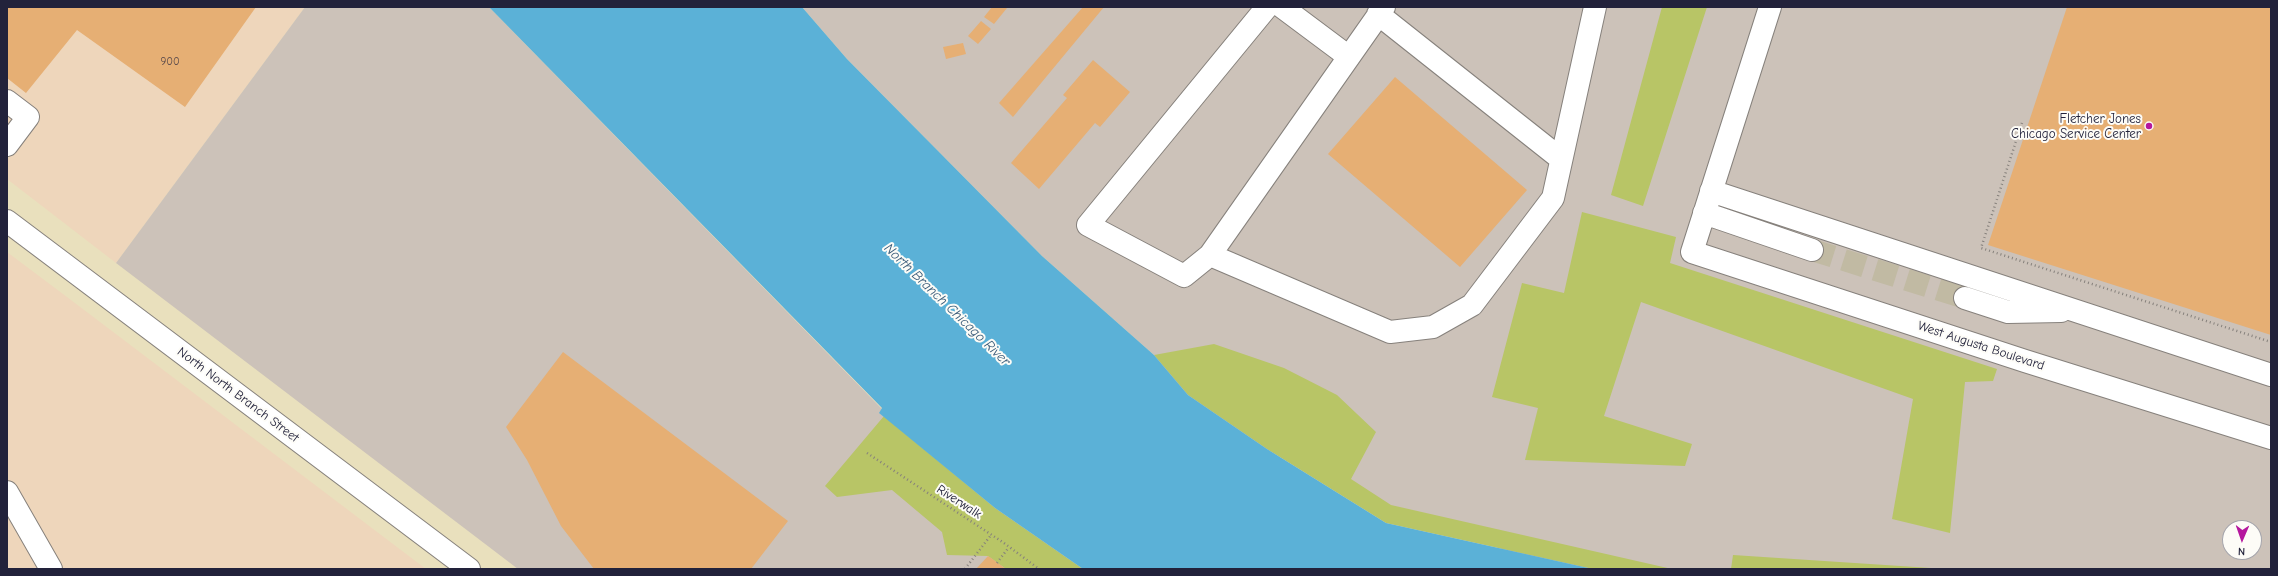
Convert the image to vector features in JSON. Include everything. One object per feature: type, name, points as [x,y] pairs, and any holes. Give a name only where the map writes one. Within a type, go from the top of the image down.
[{"type":"street","points":[[1267,7],[1088,226],[1184,276],[1210,255],[1381,11],[1561,159]]},
{"type":"street","points":[[1282,7],[1349,57]]},
{"type":"street","points":[[1210,255],[1390,332],[1433,327],[1472,305],[1553,198],[1595,7]]},
{"type":"street","points":[[1770,7],[1704,213],[1812,250]]},
{"type":"street","points":[[7,101],[28,117],[7,145]]},
{"type":"street","points":[[1711,191],[2271,375]]},
{"type":"street","name":"West Augusta Boulevard","points":[[1704,213],[1692,252],[2023,369],[2271,438]]},
{"type":"street","name":"North North Branch Street","points":[[7,221],[469,569]]},
{"type":"street","points":[[1965,298],[2008,312],[2076,311]]},
{"type":"street","points":[[7,492],[51,569]]},
{"type":"path","points":[[2022,123],[1981,248],[2271,342]]},
{"type":"path","name":"Riverwalk","points":[[867,453],[1009,547],[1039,569]]},
{"type":"path","points":[[965,569],[991,535]]},
{"type":"path","points":[[998,563],[1009,547]]},
{"type":"shaded area","points":[[7,7],[305,7],[116,263],[7,179]]},
{"type":"shaded area","points":[[305,7],[489,7],[882,409],[880,413],[995,508],[1083,569],[518,569],[116,263]]},
{"type":"shaded area","points":[[802,7],[2271,7],[2271,569],[1593,569],[1504,550],[1308,473],[1267,449],[1188,395],[1154,355],[1042,256],[847,59]]},
{"type":"shaded area","points":[[7,252],[67,297],[426,569],[7,569]]},
{"type":"green space","points":[[1662,7],[1707,7],[1643,206],[1611,195]]},
{"type":"green space","points":[[1582,212],[1676,237],[1670,263],[1997,369],[1993,381],[1965,382],[1950,533],[1892,519],[1913,399],[1641,302],[1604,416],[1692,444],[1685,466],[1525,460],[1538,408],[1492,397],[1522,283],[1564,293]]},
{"type":"green space","points":[[1214,344],[1284,368],[1337,395],[1376,432],[1351,479],[1391,505],[1672,569],[1593,569],[1386,523],[1267,449],[1188,395],[1154,355]]},
{"type":"green space","points":[[884,416],[995,508],[1083,569],[1006,569],[988,556],[947,555],[942,532],[892,490],[837,497],[825,486]]},
{"type":"green space","points":[[1733,555],[1946,569],[1731,569]]},
{"type":"water","name":"North Branch Chicago River","points":[[489,7],[802,7],[847,59],[1042,256],[1154,355],[1188,395],[1267,449],[1386,523],[1593,569],[1083,569],[995,508],[879,413],[882,408]]},
{"type":"building","points":[[7,7],[256,7],[185,107],[77,30],[26,93],[7,78]]},
{"type":"building","points":[[992,7],[1007,8],[994,24],[984,17]]},
{"type":"building","points":[[1083,7],[1104,7],[1013,117],[999,103]]},
{"type":"building","name":"Fletcher Jones Chicago Service Center","points":[[2067,7],[2271,7],[2271,335],[1988,245]]},
{"type":"building","points":[[981,21],[991,29],[978,44],[968,36]]},
{"type":"building","points":[[963,43],[966,54],[946,59],[943,47]]},
{"type":"building","points":[[1093,60],[1130,92],[1100,127],[1095,123],[1039,189],[1011,163],[1067,98],[1063,95]]},
{"type":"building","points":[[1395,77],[1527,190],[1460,267],[1328,154]]},
{"type":"building","points":[[563,352],[788,521],[751,569],[594,569],[561,526],[527,460],[506,427]]},
{"type":"building","points":[[988,556],[991,558],[1006,569],[976,569]]},
{"type":"tunnel","points":[[1812,250],[1965,298]]},
{"type":"place","name":"Fletcher Jones Chicago Service Center","points":[[2149,126]]}]
